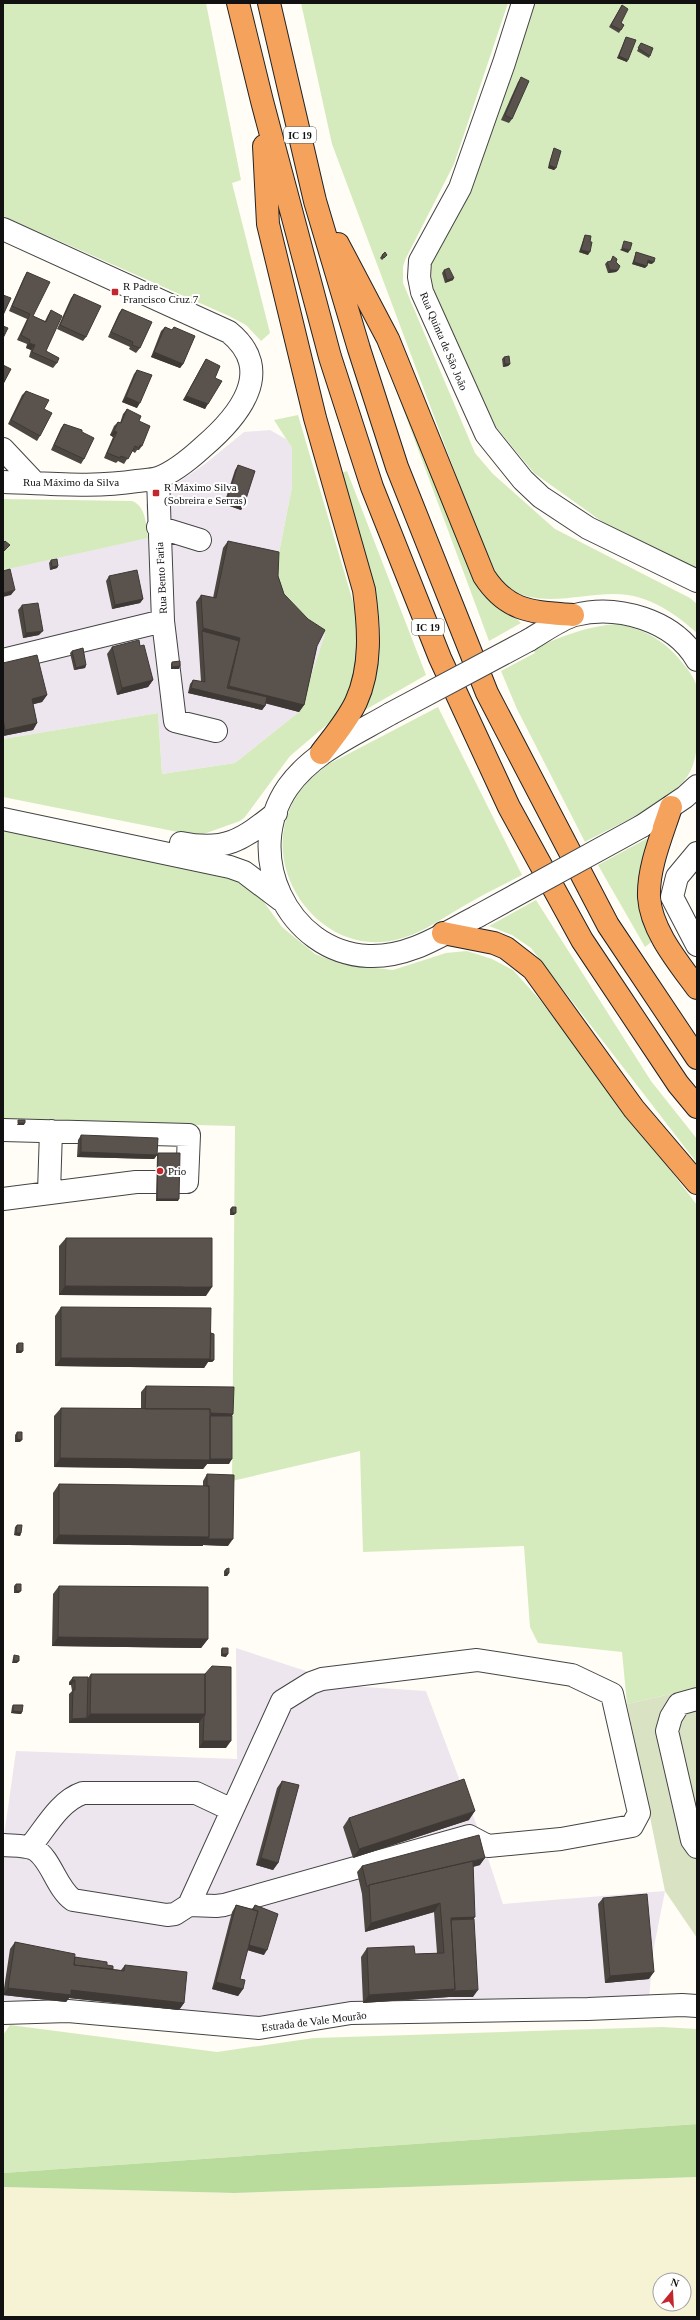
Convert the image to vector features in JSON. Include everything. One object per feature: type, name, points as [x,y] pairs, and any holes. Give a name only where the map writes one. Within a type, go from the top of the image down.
[{"type":"highway","name":"IC 19","points":[[238,3],[262,101],[330,357],[372,487],[440,658],[509,807],[582,940],[678,1084],[697,1107]]},
{"type":"highway","name":"IC 19","points":[[269,3],[316,201],[359,350],[397,467],[487,693],[608,925],[697,1058]]},
{"type":"highway","points":[[262,101],[268,224],[315,418],[364,590],[368,618],[367,662],[356,702],[321,753]]},
{"type":"highway","points":[[316,201],[388,339],[484,576],[500,596],[519,609],[573,615]]},
{"type":"highway","points":[[671,807],[654,863],[649,898],[659,928],[672,954],[697,988]]},
{"type":"highway","points":[[443,933],[494,943],[506,948],[533,969],[634,1109],[697,1183]]},
{"type":"street","name":"Rua Quinta de São João","points":[[523,3],[504,63],[460,188],[420,261],[419,277],[422,292],[486,434],[523,480],[541,497],[588,528],[697,581]]},
{"type":"street","name":"Rua Máximo da Silva","points":[[3,229],[229,332],[245,347],[250,363],[248,392],[232,420],[190,458],[158,478],[116,484],[3,482]]},
{"type":"street","points":[[4,457],[35,482]]},
{"type":"street","name":"Rua Bento Faria","points":[[158,478],[158,527],[163,621],[175,721],[216,731]]},
{"type":"street","points":[[158,527],[200,540]]},
{"type":"street","points":[[281,900],[272,875],[269,856],[270,834],[276,813],[287,788],[321,753],[573,615],[604,611],[647,620],[674,635],[697,660]]},
{"type":"street","points":[[3,660],[163,621]]},
{"type":"street","points":[[3,819],[230,867],[244,872],[281,900],[303,928],[330,947],[344,952],[368,956],[405,952],[478,916],[642,826],[671,807],[696,786]]},
{"type":"street","points":[[3,805],[80,824],[209,847],[234,842],[248,835],[276,813]]},
{"type":"street","points":[[697,853],[677,876],[672,897],[697,945]]},
{"type":"street","points":[[3,1130],[189,1135],[187,1182],[136,1182],[3,1199]]},
{"type":"street","points":[[49,1192],[51,1131]]},
{"type":"street","points":[[3,1845],[30,1847],[42,1855],[65,1895],[73,1900],[167,1915],[180,1912],[189,1905],[282,1701],[311,1682],[322,1679],[477,1660],[572,1675],[612,1694],[639,1813],[632,1826],[561,1839],[488,1846],[469,1836],[224,1905],[189,1905]]},
{"type":"street","points":[[697,1699],[679,1704],[671,1717],[667,1731],[692,1840],[697,1847]]},
{"type":"street","points":[[30,1847],[64,1804],[73,1797],[83,1793],[196,1793],[232,1810]]},
{"type":"street","name":"Estrada de Vale Mourão","points":[[3,2013],[68,2011],[259,2028],[351,2013],[588,2009],[682,2005],[697,2006]]},
{"type":"shaded area","points":[[270,430],[286,439],[292,448],[292,487],[279,553],[312,627],[325,634],[299,712],[235,763],[162,774],[158,713],[3,739],[3,567],[148,538],[146,504],[205,464],[244,432]]},
{"type":"shaded area","points":[[236,1648],[306,1671],[334,1685],[426,1691],[480,1834],[503,1904],[665,1891],[653,1952],[649,2000],[346,2007],[240,2019],[3,2000],[3,1843],[16,1751],[237,1759]]},
{"type":"shaded area","points":[[697,2177],[697,2317],[3,2317],[3,2187],[234,2193]]},
{"type":"green space","points":[[3,3],[206,3],[241,180],[232,183],[270,333],[261,341],[246,325],[229,316],[3,216]]},
{"type":"green space","points":[[301,3],[508,3],[454,164],[405,260],[403,267],[403,283],[475,453],[493,474],[555,529],[690,598],[697,604],[697,633],[666,609],[638,597],[613,594],[549,599],[533,598],[519,593],[506,585],[497,575],[486,555],[332,144]]},
{"type":"green space","points":[[534,3],[697,3],[697,574],[618,533],[534,473],[496,427],[433,290],[430,276],[431,262],[472,187]]},
{"type":"green space","points":[[378,341],[511,613],[521,623],[489,641]]},
{"type":"green space","points":[[298,415],[358,619],[356,668],[349,696],[341,708],[330,722],[290,756],[245,817],[240,821],[198,836],[3,797],[3,739],[158,713],[162,774],[235,763],[299,712],[325,634],[312,627],[288,605],[277,585],[279,553],[292,487],[292,448],[274,420]]},
{"type":"green space","points":[[347,471],[426,675],[358,714],[377,652],[380,626],[373,583],[339,474]]},
{"type":"green space","points":[[3,499],[132,501],[137,503],[143,511],[148,538],[3,570]]},
{"type":"green space","points":[[618,624],[638,630],[656,638],[671,650],[692,676],[697,687],[698,696],[695,758],[691,771],[687,777],[668,796],[655,805],[585,842],[517,709],[501,671],[535,653],[533,649],[554,640],[585,629]]},
{"type":"green space","points":[[438,707],[522,875],[475,899],[427,928],[405,937],[381,942],[357,940],[335,932],[316,918],[301,900],[290,880],[284,857],[283,834],[292,804],[305,786],[327,765]]},
{"type":"green space","points":[[3,826],[236,876],[258,894],[282,927],[315,954],[341,964],[393,970],[446,953],[467,951],[492,959],[513,970],[540,1000],[697,1205],[697,1688],[627,1704],[622,1652],[538,1643],[530,1627],[524,1546],[363,1552],[360,1451],[232,1481],[235,1126],[3,1120]]},
{"type":"green space","points":[[648,838],[647,850],[654,940],[645,947],[598,865]]},
{"type":"green space","points":[[536,900],[651,1081],[697,1139],[697,1163],[531,948],[512,935],[489,926]]},
{"type":"green space","points":[[697,1688],[697,1938],[665,1891],[627,1704]]},
{"type":"green space","points":[[10,2025],[217,2052],[314,2038],[662,2027],[697,2029],[697,2124],[3,2173],[3,2035]]},
{"type":"green space","points":[[697,2124],[697,2177],[234,2193],[3,2187],[3,2173]]},
{"type":"building","points":[[622,5],[628,9],[621,23],[624,25],[621,30],[611,25]]},
{"type":"building","points":[[626,37],[636,40],[628,60],[619,56]]},
{"type":"building","points":[[641,43],[653,48],[650,56],[638,48]]},
{"type":"building","points":[[521,77],[529,81],[512,119],[505,115]]},
{"type":"building","points":[[554,148],[561,151],[556,168],[549,165]]},
{"type":"building","points":[[585,235],[591,236],[590,242],[592,242],[590,252],[581,250]]},
{"type":"building","points":[[624,241],[632,243],[630,250],[622,248]]},
{"type":"building","points":[[385,252],[387,255],[384,258],[382,255]]},
{"type":"building","points":[[636,252],[655,258],[654,262],[648,260],[647,266],[634,262]]},
{"type":"building","points":[[613,256],[617,259],[616,262],[620,266],[618,270],[610,270],[607,262],[611,261]]},
{"type":"building","points":[[449,268],[454,278],[447,280],[444,270]]},
{"type":"building","points":[[27,272],[50,282],[33,316],[46,322],[51,310],[62,316],[46,351],[59,358],[57,363],[32,352],[35,345],[29,343],[30,340],[21,335],[30,314],[12,306]]},
{"type":"building","points":[[74,294],[101,306],[86,337],[60,325]]},
{"type":"building","points":[[3,295],[11,298],[3,315]]},
{"type":"building","points":[[122,309],[152,322],[140,348],[132,345],[133,342],[111,332]]},
{"type":"building","points":[[3,326],[8,328],[3,338]]},
{"type":"building","points":[[165,327],[172,330],[174,327],[195,336],[183,364],[154,352]]},
{"type":"building","points":[[509,356],[510,364],[505,364],[504,357]]},
{"type":"building","points":[[206,359],[220,366],[215,378],[222,381],[208,404],[186,396]]},
{"type":"building","points":[[3,365],[11,369],[3,384]]},
{"type":"building","points":[[137,370],[152,375],[140,403],[126,397]]},
{"type":"building","points":[[26,391],[49,400],[44,409],[52,413],[40,436],[11,420]]},
{"type":"building","points":[[127,409],[141,416],[139,421],[150,426],[142,446],[140,445],[139,448],[135,446],[128,459],[121,456],[120,458],[107,453],[117,432],[114,431],[118,422],[121,423]]},
{"type":"building","points":[[64,424],[82,430],[82,432],[94,438],[84,459],[54,445]]},
{"type":"building","points":[[238,465],[255,471],[244,505],[227,499]]},
{"type":"building","points":[[5,541],[10,545],[3,552],[3,543]]},
{"type":"building","points":[[228,541],[279,552],[278,576],[284,594],[308,619],[325,630],[317,646],[304,705],[229,686],[240,638],[203,628],[201,595],[216,598]]},
{"type":"building","points":[[57,559],[58,566],[52,567],[51,560]]},
{"type":"building","points":[[10,569],[15,590],[3,593],[3,571]]},
{"type":"building","points":[[137,570],[143,599],[115,605],[109,576]]},
{"type":"building","points":[[38,603],[43,631],[26,633],[22,605]]},
{"type":"building","points":[[202,631],[239,641],[227,688],[267,697],[265,706],[191,688],[193,680],[205,682]]},
{"type":"building","points":[[139,640],[140,646],[144,645],[153,680],[122,688],[112,647]]},
{"type":"building","points":[[83,648],[86,665],[76,668],[72,651]]},
{"type":"building","points":[[37,655],[47,695],[32,699],[37,723],[5,730],[3,719],[3,663]]},
{"type":"building","points":[[180,661],[180,666],[172,667],[172,662]]},
{"type":"building","points":[[18,1120],[25,1120],[25,1123],[18,1123]]},
{"type":"building","points":[[81,1135],[158,1138],[157,1155],[81,1152]]},
{"type":"building","points":[[158,1153],[180,1153],[179,1199],[157,1199]]},
{"type":"building","points":[[232,1207],[236,1207],[236,1213],[232,1213]]},
{"type":"building","points":[[66,1238],[212,1238],[212,1287],[65,1286]]},
{"type":"building","points":[[61,1307],[211,1308],[210,1359],[61,1358]]},
{"type":"building","points":[[211,1333],[214,1334],[214,1360],[210,1360]]},
{"type":"building","points":[[18,1343],[23,1343],[23,1351],[18,1351]]},
{"type":"building","points":[[146,1386],[234,1387],[233,1414],[210,1413],[210,1409],[145,1409]]},
{"type":"building","points":[[61,1408],[210,1409],[210,1460],[60,1458]]},
{"type":"building","points":[[210,1416],[232,1416],[232,1459],[210,1459]]},
{"type":"building","points":[[17,1432],[22,1432],[22,1440],[17,1439]]},
{"type":"building","points":[[207,1474],[234,1475],[233,1539],[208,1539],[209,1486],[207,1486]]},
{"type":"building","points":[[59,1484],[209,1486],[209,1537],[59,1535]]},
{"type":"building","points":[[17,1525],[22,1525],[21,1533],[16,1533]]},
{"type":"building","points":[[229,1568],[229,1573],[226,1573],[226,1569]]},
{"type":"building","points":[[16,1584],[21,1584],[21,1591],[16,1591]]},
{"type":"building","points":[[59,1586],[208,1587],[208,1639],[58,1637]]},
{"type":"building","points":[[222,1648],[228,1648],[228,1654],[222,1654]]},
{"type":"building","points":[[14,1655],[19,1656],[19,1661],[14,1661]]},
{"type":"building","points":[[212,1666],[231,1667],[231,1741],[203,1741],[205,1674]]},
{"type":"building","points":[[91,1674],[205,1674],[205,1714],[90,1714]]},
{"type":"building","points":[[73,1677],[88,1677],[87,1718],[72,1719],[73,1690],[75,1690],[75,1680],[72,1680]]},
{"type":"building","points":[[13,1705],[23,1705],[22,1712],[13,1711]]},
{"type":"building","points":[[464,1779],[475,1811],[359,1849],[349,1818]]},
{"type":"building","points":[[282,1781],[299,1785],[278,1863],[261,1858]]},
{"type":"building","points":[[479,1835],[485,1858],[369,1885],[367,1887],[362,1866]]},
{"type":"building","points":[[473,1861],[475,1917],[451,1918],[455,1989],[369,1995],[367,1948],[414,1946],[415,1954],[444,1953],[440,1903],[371,1923],[369,1885]]},
{"type":"building","points":[[647,1894],[654,1972],[610,1976],[603,1898]]},
{"type":"building","points":[[236,1905],[258,1911],[240,1979],[245,1980],[243,1989],[216,1982]]},
{"type":"building","points":[[255,1905],[278,1914],[267,1950],[249,1945],[258,1911],[253,1910]]},
{"type":"building","points":[[474,1919],[478,1990],[454,1991],[451,1920]]},
{"type":"building","points":[[15,1942],[75,1954],[74,1965],[124,1971],[125,1965],[187,1972],[184,2003],[71,1990],[71,1995],[8,1988]]},
{"type":"building","points":[[75,1957],[107,1962],[107,1965],[113,1966],[113,1969],[74,1965]]},
{"type":"place","name":"R Padre Francisco Cruz 7","points":[[115,292]]},
{"type":"place","name":"R Máximo Silva (Sobreira e Serras)","points":[[156,493]]},
{"type":"place","name":"Prio","points":[[160,1171]]}]
